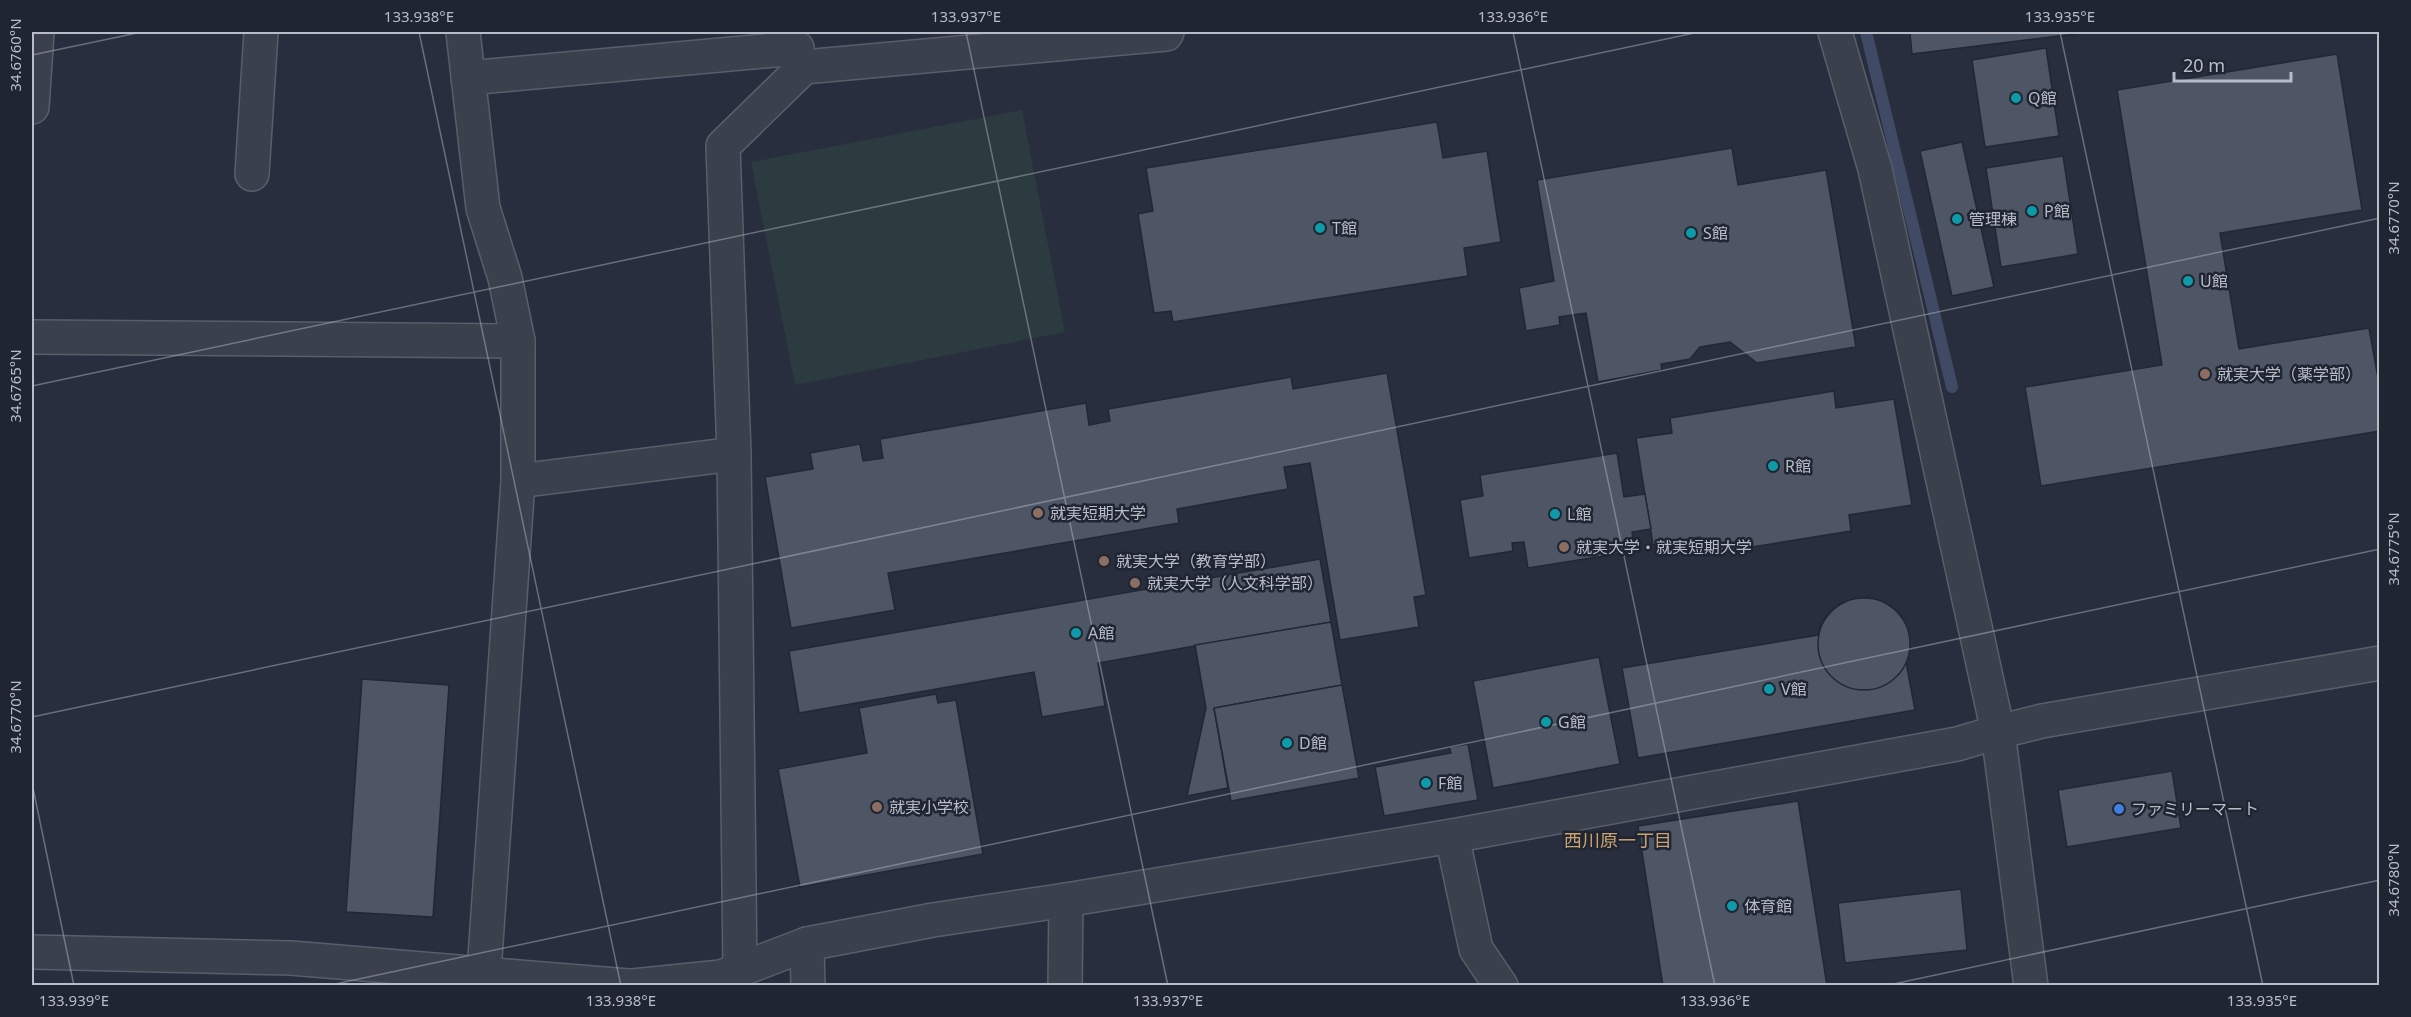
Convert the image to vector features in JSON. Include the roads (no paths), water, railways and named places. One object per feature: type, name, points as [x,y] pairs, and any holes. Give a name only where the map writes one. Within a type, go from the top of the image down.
[{"type":"street","points":[[32,107],[37,32]]},
{"type":"street","points":[[252,174],[261,32]]},
{"type":"street","points":[[463,32],[483,208],[505,278],[518,341],[518,481],[484,979]]},
{"type":"street","points":[[740,971],[734,454],[723,146],[804,67],[1166,34],[1167,32]]},
{"type":"street","points":[[1835,32],[1875,169],[1998,732],[2031,986]]},
{"type":"street","points":[[468,78],[797,48]]},
{"type":"street","points":[[32,337],[518,341]]},
{"type":"street","points":[[518,481],[734,454]]},
{"type":"street","points":[[633,986],[721,977],[807,944],[933,920],[1452,836],[1957,744],[2042,721],[2379,663]]},
{"type":"street","points":[[1452,836],[1476,949],[1501,986]]},
{"type":"street","points":[[1065,986],[1066,900]]},
{"type":"street","points":[[807,944],[808,986]]},
{"type":"street","points":[[32,952],[291,958],[484,979],[627,986]]},
{"type":"waterway","points":[[1866,32],[1952,387]]},
{"type":"place","name":"Q館","points":[[2016,98]]},
{"type":"place","name":"P館","points":[[2032,211]]},
{"type":"place","name":"管理棟","points":[[1957,219]]},
{"type":"place","name":"T館","points":[[1320,228]]},
{"type":"place","name":"S館","points":[[1691,233]]},
{"type":"place","name":"U館","points":[[2188,281]]},
{"type":"place","name":"就実大学（薬学部）","points":[[2205,374]]},
{"type":"place","name":"R館","points":[[1773,466]]},
{"type":"place","name":"就実短期大学","points":[[1038,513]]},
{"type":"place","name":"L館","points":[[1555,514]]},
{"type":"place","name":"就実大学・就実短期大学","points":[[1564,547]]},
{"type":"place","name":"就実大学（教育学部）","points":[[1104,561]]},
{"type":"place","name":"就実大学（人文科学部）","points":[[1135,583]]},
{"type":"place","name":"A館","points":[[1076,633]]},
{"type":"place","name":"V館","points":[[1769,689]]},
{"type":"place","name":"G館","points":[[1546,722]]},
{"type":"place","name":"D館","points":[[1287,743]]},
{"type":"place","name":"F館","points":[[1426,783]]},
{"type":"place","name":"就実小学校","points":[[877,807]]},
{"type":"place","name":"ファミリーマート","points":[[2119,809]]},
{"type":"place","name":"体育館","points":[[1732,906]]},
{"type":"district","name":"西川原一丁目","points":[[1618,841]]}]
